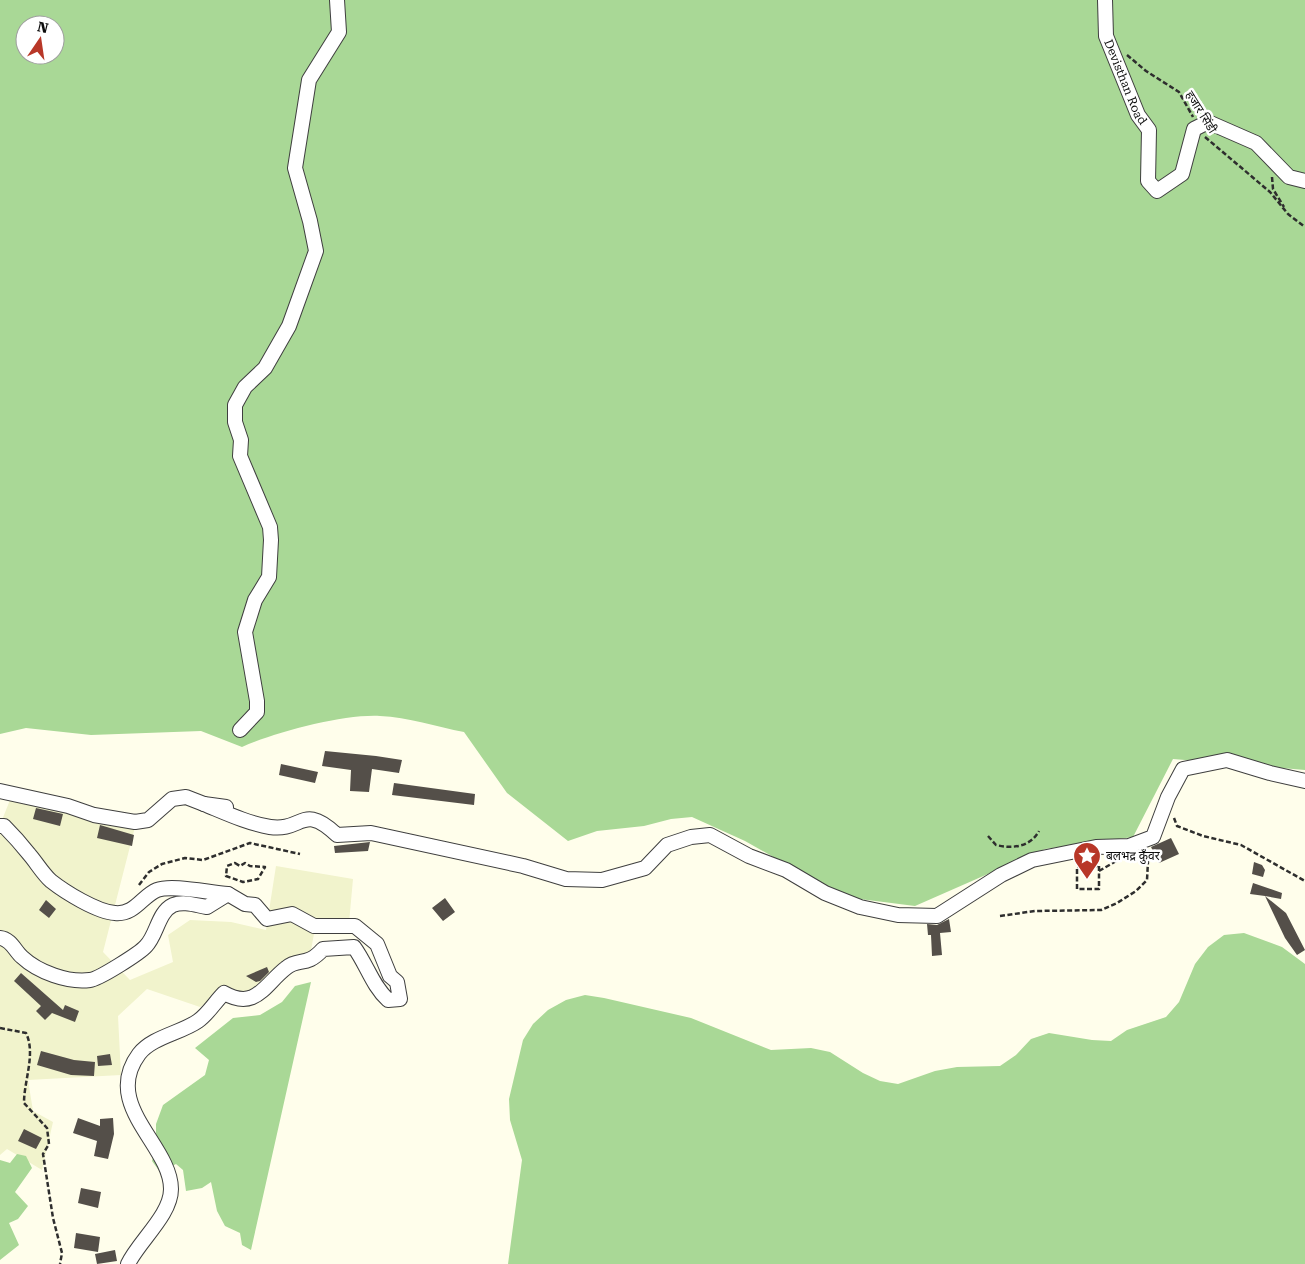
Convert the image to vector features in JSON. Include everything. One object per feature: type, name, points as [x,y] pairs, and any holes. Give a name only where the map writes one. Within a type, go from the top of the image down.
[{"type":"street","points":[[240,730],[256,712],[257,701],[246,632],[255,600],[269,577],[271,540],[270,527],[240,456],[241,440],[235,422],[235,405],[245,386],[265,368],[289,326],[316,251],[310,221],[295,168],[309,80],[339,32],[336,0]]},
{"type":"street","name":"Devisthan Road","points":[[1105,0],[1106,36],[1138,115],[1149,130],[1148,181],[1157,191],[1182,174],[1194,129],[1199,127]]},
{"type":"street","points":[[1199,127],[1208,122],[1256,143],[1289,177],[1305,181]]},
{"type":"street","points":[[0,791],[68,806],[94,815],[135,822],[148,820],[172,799],[186,797],[248,822],[269,827],[280,828],[313,818],[323,822],[337,835],[371,833],[523,866],[566,879],[602,880],[645,868],[667,845],[691,837],[710,835],[748,856],[786,870],[825,893],[860,907],[898,915],[937,916],[1000,875],[1032,860],[1096,847],[1129,846],[1153,837],[1168,797],[1184,769],[1227,760],[1305,781]]},
{"type":"street","points":[[204,804],[226,807]]},
{"type":"street","points":[[0,826],[4,826],[50,880],[93,906],[116,913],[136,908],[147,896],[156,890],[167,887],[182,887],[194,891],[228,894],[245,904],[255,905],[267,919],[292,914],[314,926],[355,926],[377,944],[390,976],[397,982],[400,999],[388,1000],[376,987],[365,968],[365,962],[354,947],[323,949],[314,958],[286,967],[265,991],[244,999],[231,997],[224,993],[199,1020],[140,1052],[130,1067],[128,1085],[134,1112],[168,1173],[171,1189],[166,1208],[128,1264]]},
{"type":"street","points":[[0,938],[13,946],[24,960],[47,972],[65,978],[91,980],[104,975],[146,946],[158,928],[162,914],[171,906],[184,902],[206,907],[228,894]]},
{"type":"path","name":"हजार सिंडी","points":[[1126,54],[1146,72],[1179,92],[1208,141],[1270,192],[1288,214],[1305,227]]},
{"type":"path","points":[[1276,164],[1272,174],[1273,189],[1288,214]]},
{"type":"path","points":[[1168,797],[1177,826],[1203,836],[1241,846],[1305,881]]},
{"type":"path","points":[[988,836],[996,845],[1013,847],[1030,843],[1039,831]]},
{"type":"path","points":[[1000,916],[1035,911],[1101,910],[1117,904],[1136,891],[1147,880],[1148,861],[1142,841]]},
{"type":"path","points":[[136,908],[136,888],[149,872],[162,864],[185,858],[204,860],[250,843],[300,854]]},
{"type":"path","points":[[235,863],[240,866],[246,863],[250,866],[265,868],[262,876],[258,879],[243,882],[226,876],[227,866],[235,863]]},
{"type":"path","points":[[1076,866],[1099,866],[1099,889],[1077,889],[1076,866]]},
{"type":"path","points":[[0,1028],[26,1033],[29,1040],[31,1050],[25,1080],[24,1103],[46,1128],[49,1144],[43,1154],[51,1208],[62,1253],[60,1264]]},
{"type":"green space","points":[[0,0],[1305,0],[1305,770],[1173,759],[1133,837],[1045,849],[915,906],[844,897],[745,841],[692,817],[671,819],[644,826],[597,831],[568,841],[507,793],[464,732],[412,720],[365,716],[329,721],[291,730],[242,747],[201,731],[91,735],[26,728],[0,734]]},
{"type":"green space","points":[[10,800],[136,823],[103,952],[130,980],[173,962],[168,935],[190,920],[231,922],[266,930],[276,866],[353,879],[349,923],[315,928],[308,967],[292,971],[260,996],[218,996],[200,1007],[147,989],[118,1016],[121,1075],[28,1080],[33,1111],[53,1122],[42,1170],[7,1149],[0,1155],[0,825]]},
{"type":"green space","points":[[1244,933],[1282,947],[1305,964],[1305,1264],[508,1264],[522,1160],[510,1120],[509,1099],[523,1040],[533,1024],[548,1010],[566,1000],[585,995],[691,1018],[771,1050],[811,1048],[830,1052],[863,1073],[880,1081],[898,1084],[935,1071],[957,1067],[1000,1066],[1016,1055],[1031,1039],[1049,1033],[1111,1041],[1127,1030],[1166,1017],[1179,1002],[1195,964],[1208,947],[1224,935]]},
{"type":"green space","points":[[311,982],[251,1250],[242,1245],[240,1233],[225,1226],[217,1211],[211,1182],[202,1188],[186,1191],[183,1170],[176,1164],[160,1172],[152,1161],[156,1146],[156,1124],[163,1105],[205,1075],[209,1060],[195,1048],[233,1018],[260,1015],[282,1002],[295,986]]},
{"type":"green space","points":[[17,1154],[26,1156],[32,1168],[15,1192],[28,1206],[18,1219],[9,1223],[19,1245],[0,1260],[0,1160],[10,1163]]},
{"type":"building","points":[[325,751],[402,760],[399,773],[372,769],[369,792],[350,791],[351,770],[322,766]]},
{"type":"building","points":[[281,764],[318,772],[315,783],[279,775]]},
{"type":"building","points":[[394,783],[475,794],[474,805],[392,795]]},
{"type":"building","points":[[36,808],[63,814],[60,826],[33,819]]},
{"type":"building","points":[[100,825],[134,835],[132,846],[97,838]]},
{"type":"building","points":[[1171,838],[1179,854],[1159,863],[1151,847]]},
{"type":"building","points":[[370,842],[368,851],[335,853],[334,846]]},
{"type":"building","points":[[1254,862],[1262,865],[1265,870],[1263,877],[1252,874]]},
{"type":"building","points":[[1253,883],[1282,893],[1281,899],[1250,894]]},
{"type":"building","points":[[1265,896],[1286,913],[1305,950],[1297,955],[1285,938]]},
{"type":"building","points":[[445,898],[455,912],[443,921],[432,908]]},
{"type":"building","points":[[46,900],[56,909],[49,918],[39,910]]},
{"type":"building","points":[[949,919],[951,932],[940,933],[942,955],[932,956],[931,935],[928,935],[927,924],[937,925]]},
{"type":"building","points":[[267,967],[269,972],[260,981],[256,982],[246,976]]},
{"type":"building","points":[[21,973],[63,1010],[65,1005],[79,1011],[75,1022],[52,1013],[45,1020],[36,1011],[41,1006],[14,981]]},
{"type":"building","points":[[41,1051],[74,1060],[95,1062],[94,1076],[71,1075],[37,1065]]},
{"type":"building","points":[[110,1054],[112,1065],[98,1066],[97,1056]]},
{"type":"building","points":[[78,1118],[100,1126],[100,1119],[113,1118],[114,1134],[108,1159],[94,1156],[97,1141],[73,1133]]},
{"type":"building","points":[[24,1129],[42,1138],[36,1149],[18,1141]]},
{"type":"building","points":[[81,1188],[101,1192],[98,1208],[78,1203]]},
{"type":"building","points":[[76,1233],[100,1237],[98,1252],[74,1248]]},
{"type":"building","points":[[115,1250],[117,1261],[97,1264],[95,1254]]},
{"type":"place","name":"बलभद्र कुँवर","points":[[1087,880]]}]
